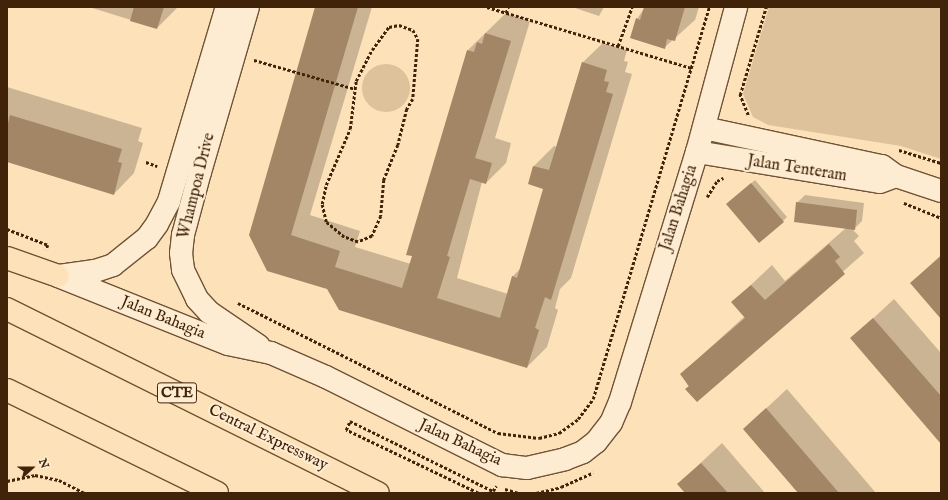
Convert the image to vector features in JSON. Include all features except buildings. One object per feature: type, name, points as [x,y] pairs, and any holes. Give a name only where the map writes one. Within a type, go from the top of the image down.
[{"type":"highway","points":[[7,258],[58,276]]},
{"type":"highway","name":"Central Expressway","points":[[7,309],[378,493]]},
{"type":"highway","points":[[7,390],[217,493]]},
{"type":"street","name":"Whampoa Drive","points":[[58,276],[95,271],[113,264],[147,238],[157,224],[169,201],[227,7]]},
{"type":"street","name":"Whampoa Drive","points":[[248,7],[204,156],[183,235],[180,253],[189,284],[209,312],[271,352]]},
{"type":"street","name":"Jalan Bahagia","points":[[58,276],[228,344],[271,352],[326,377],[502,465],[527,468],[565,459],[583,452],[596,442],[612,422],[620,402],[697,152],[736,7]]},
{"type":"street","name":"Jalan Tenteram","points":[[704,128],[882,166],[896,176],[941,191]]},
{"type":"street","name":"Jalan Tenteram","points":[[697,152],[880,182],[896,176]]},
{"type":"path","points":[[487,7],[692,68]]},
{"type":"path","points":[[506,13],[508,7]]},
{"type":"path","points":[[618,46],[632,7]]},
{"type":"path","points":[[234,301],[498,433],[539,438],[559,432],[578,419],[593,399],[710,7]]},
{"type":"path","points":[[751,122],[740,95],[766,7]]},
{"type":"path","points":[[399,25],[413,30],[418,39],[413,99],[407,109],[398,145],[384,180],[381,216],[372,236],[358,242],[344,237],[326,222],[322,204],[326,185],[350,129],[356,89],[356,80],[372,50],[389,27],[399,25]]},
{"type":"path","points":[[250,67],[254,52]]},
{"type":"path","points":[[252,60],[356,89]]},
{"type":"path","points":[[894,149],[941,163]]},
{"type":"path","points":[[705,203],[717,181],[726,176]]},
{"type":"path","points":[[899,202],[941,218]]},
{"type":"path","points":[[478,493],[346,430],[350,421],[492,491],[496,485],[520,493]]},
{"type":"path","points":[[536,493],[587,478],[597,470]]},
{"type":"path","points":[[7,481],[35,475],[59,480],[84,493]]},
{"type":"shaded area","points":[[769,7],[941,7],[941,159],[901,146],[768,125],[753,117],[743,94]]},
{"type":"shaded area","points":[[381,64],[391,64],[400,68],[406,74],[409,79],[409,97],[400,108],[391,112],[381,112],[372,108],[366,102],[362,93],[362,83],[366,74],[372,68]]}]
